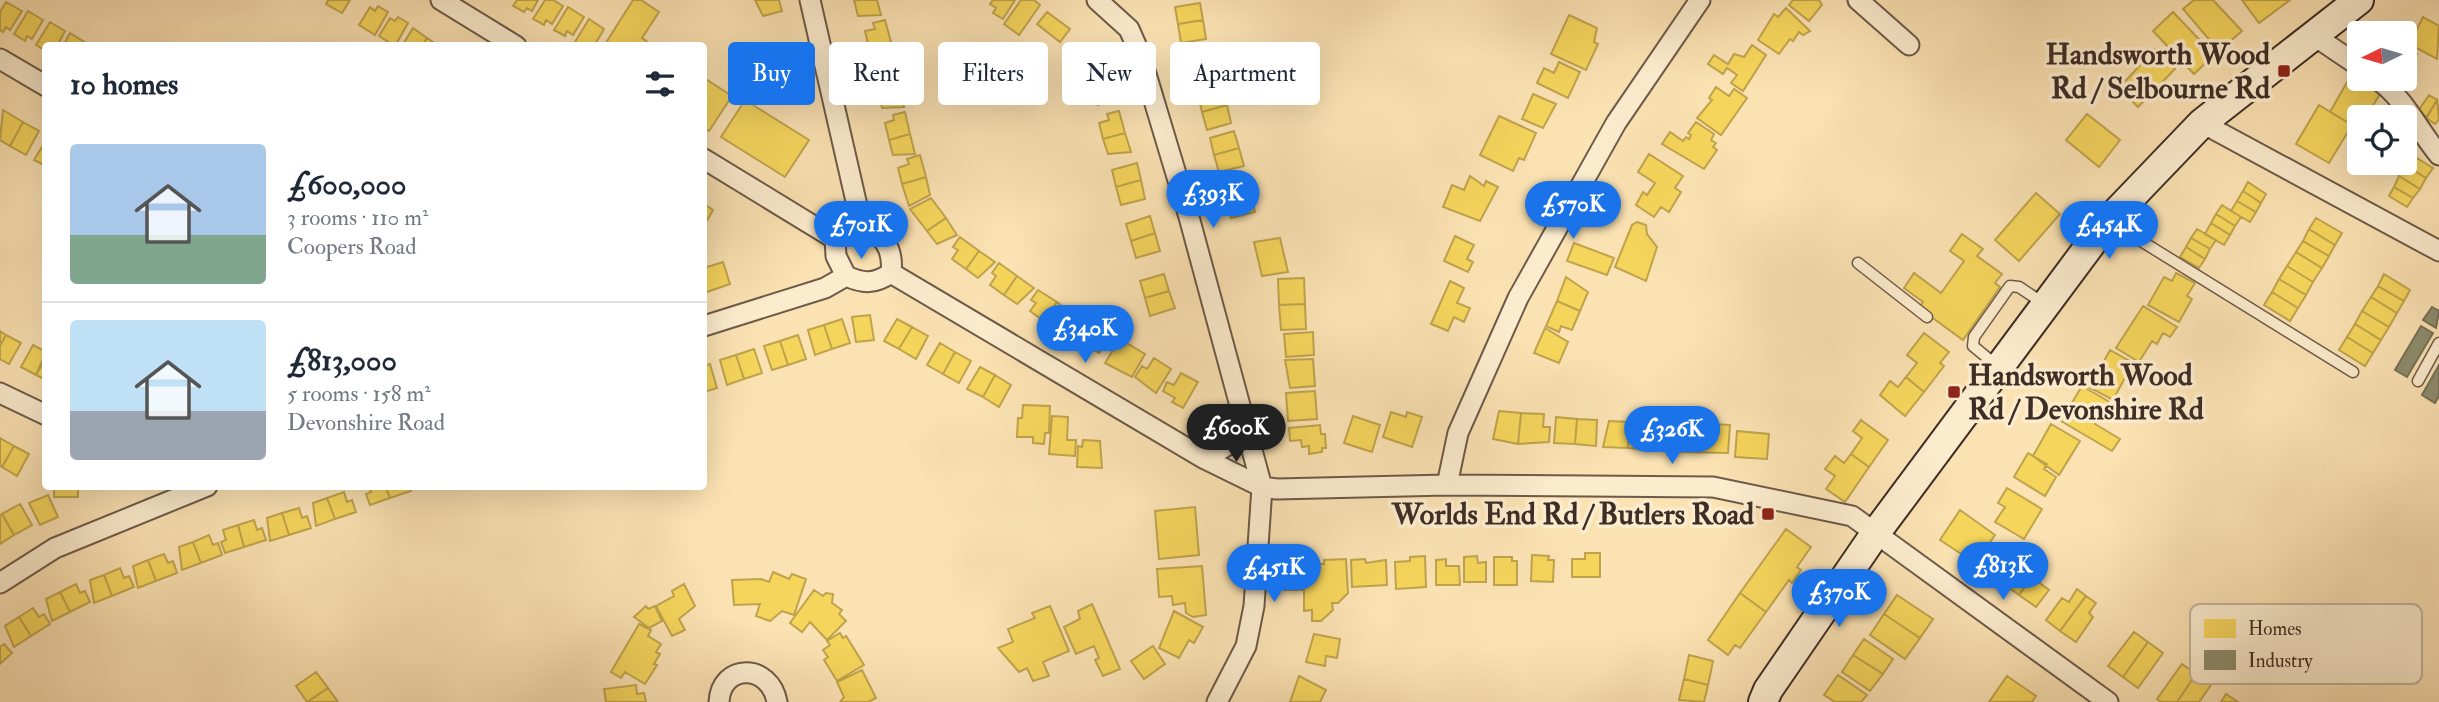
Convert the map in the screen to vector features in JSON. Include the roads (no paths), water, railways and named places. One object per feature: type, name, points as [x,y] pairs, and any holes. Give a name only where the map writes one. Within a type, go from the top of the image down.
[{"type":"main road","points":[[1763,702],[1768,690],[1875,534],[2108,221],[2202,122],[2359,0]]},
{"type":"street","points":[[441,0],[509,42]]},
{"type":"street","points":[[810,0],[861,223]]},
{"type":"street","points":[[1447,485],[1458,433],[1518,298],[1616,123],[1700,0]]},
{"type":"street","points":[[1858,0],[1909,45]]},
{"type":"street","points":[[1104,2],[1129,29],[1140,54],[1189,217],[1262,487],[1254,606],[1246,646],[1217,702]]},
{"type":"street","points":[[2314,35],[2347,58]]},
{"type":"street","points":[[0,60],[42,84]]},
{"type":"street","points":[[2394,91],[2420,132],[2439,155]]},
{"type":"street","points":[[2202,122],[2439,251]]},
{"type":"street","points":[[707,161],[835,239]]},
{"type":"street","points":[[861,223],[878,232],[888,244],[892,260],[891,273],[877,282],[862,283],[846,276],[836,256],[835,239],[845,226],[861,223]]},
{"type":"street","points":[[891,273],[1205,459],[1262,487],[1713,487],[1852,516],[2108,702]]},
{"type":"street","points":[[707,325],[825,288],[846,276]]},
{"type":"street","points":[[0,393],[42,413]]},
{"type":"street","points":[[1205,459],[1246,434]]},
{"type":"street","points":[[0,583],[55,548],[192,490]]},
{"type":"street","points":[[719,702],[723,684],[736,674],[751,672],[765,677],[775,689],[777,702]]},
{"type":"lane","points":[[2108,221],[2353,372]]},
{"type":"lane","points":[[1858,263],[1927,317]]},
{"type":"lane","points":[[1999,367],[1969,346],[2010,286],[2019,287],[2046,304]]},
{"type":"lane","points":[[2418,381],[2439,343]]},
{"type":"place","name":"Handsworth Wood Rd / Selbourne Rd","points":[[2284,71]]},
{"type":"place","name":"Handsworth Wood Rd / Devonshire Rd","points":[[1954,392]]},
{"type":"place","name":"Worlds End Rd / Butlers Road","points":[[1768,514]]}]
